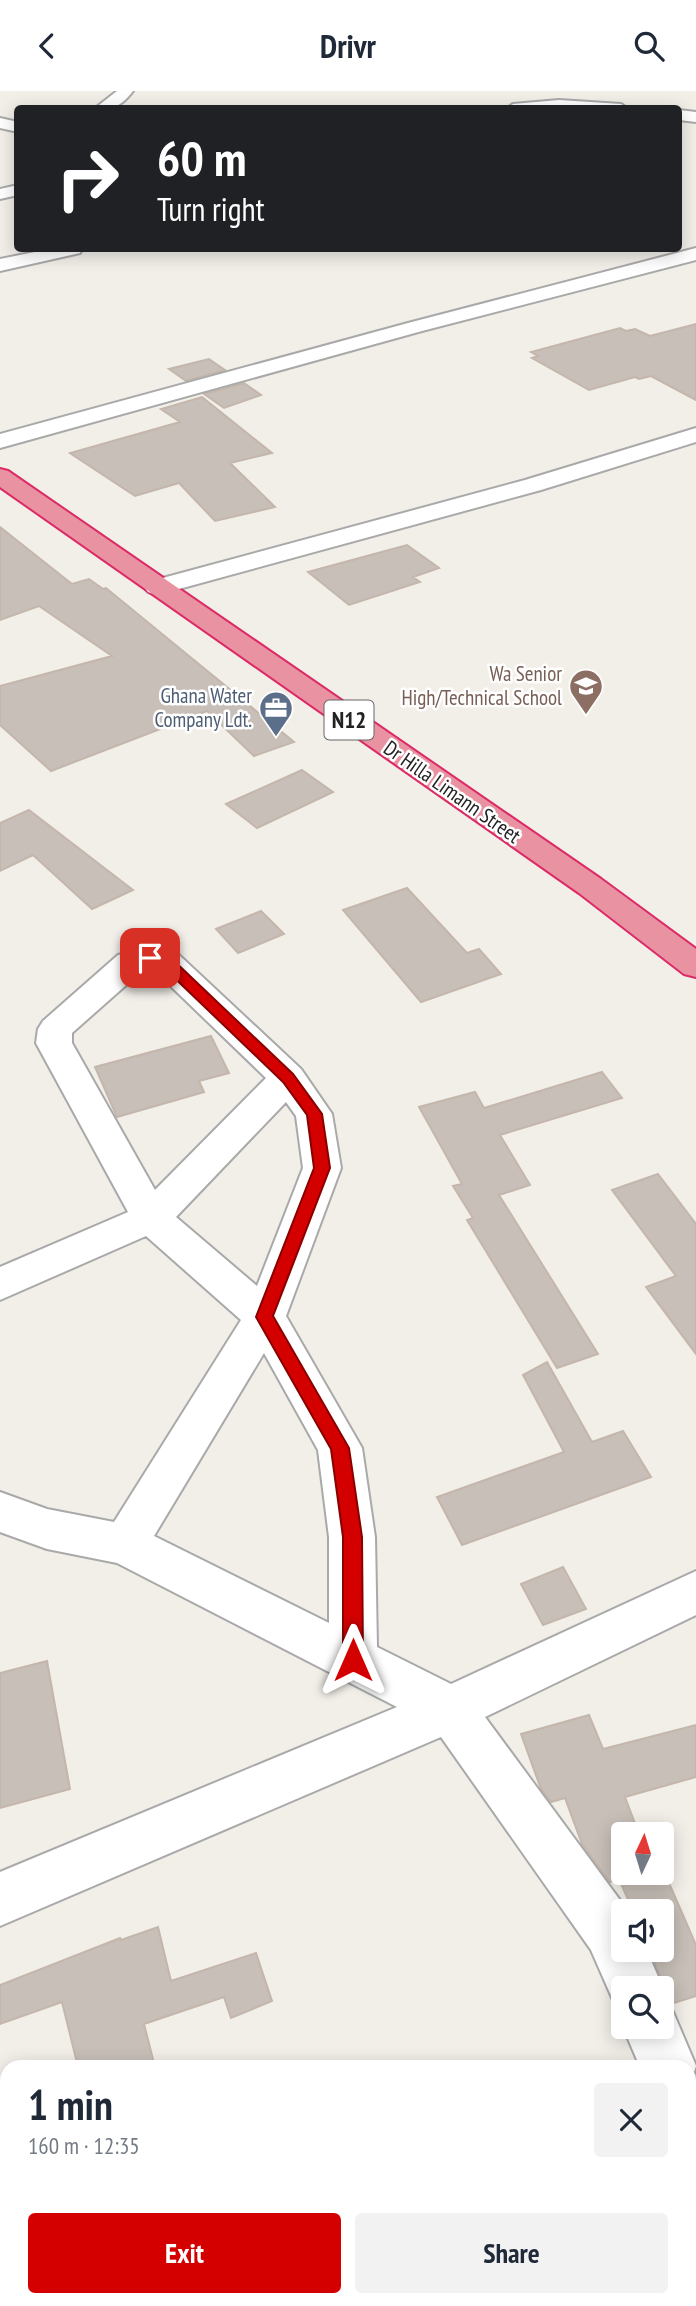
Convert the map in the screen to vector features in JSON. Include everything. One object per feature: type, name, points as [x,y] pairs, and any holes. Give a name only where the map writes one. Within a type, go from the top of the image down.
[{"type":"highway","name":"Dr Hilla Limann Street","points":[[0,476],[590,886],[696,966]]},
{"type":"street","points":[[108,105],[119,99],[125,91]]},
{"type":"street","points":[[510,91],[530,105]]},
{"type":"street","points":[[587,105],[608,91]]},
{"type":"street","points":[[0,265],[59,252]]},
{"type":"street","points":[[0,442],[402,331],[696,254]]},
{"type":"street","points":[[157,587],[533,485],[696,435]]},
{"type":"street","points":[[125,1544],[265,1317],[322,1168],[314,1114],[288,1078],[167,963],[150,958],[130,963],[55,1029],[54,1043],[151,1218],[265,1317],[340,1448],[352,1537],[353,1660]]},
{"type":"street","points":[[0,1284],[151,1218],[288,1078]]},
{"type":"street","points":[[0,1512],[47,1529],[125,1544],[450,1709],[610,1931],[630,1976]]},
{"type":"street","points":[[0,1899],[450,1709],[696,1592]]},
{"type":"street","points":[[656,2039],[665,2060]]},
{"type":"building","points":[[696,324],[696,400],[651,376],[639,379],[635,377],[589,390],[532,358],[538,356],[531,352],[620,328],[626,331],[635,329],[650,336]]},
{"type":"building","points":[[209,359],[225,370],[186,381],[169,369]]},
{"type":"building","points":[[244,383],[261,395],[224,408],[204,394]]},
{"type":"building","points":[[202,397],[272,453],[230,463],[275,507],[215,521],[179,483],[135,496],[70,453],[180,422],[161,409]]},
{"type":"building","points":[[0,527],[72,584],[89,579],[103,589],[106,588],[294,742],[254,756],[207,711],[51,771],[0,725],[0,686],[112,656],[39,606],[0,620]]},
{"type":"building","points":[[407,545],[439,568],[413,577],[420,582],[349,605],[308,572]]},
{"type":"building","points":[[302,770],[333,792],[257,828],[226,804]]},
{"type":"building","points":[[29,810],[133,890],[92,909],[33,855],[0,871],[0,823]]},
{"type":"building","points":[[407,888],[467,953],[479,949],[501,974],[421,1002],[343,910]]},
{"type":"building","points":[[261,911],[284,934],[238,953],[216,929]]},
{"type":"building","points":[[211,1036],[229,1073],[199,1081],[204,1092],[117,1117],[95,1067]]},
{"type":"building","points":[[602,1072],[622,1098],[500,1135],[530,1185],[499,1195],[598,1354],[557,1368],[467,1220],[473,1218],[453,1186],[462,1184],[419,1107],[475,1092],[484,1108]]},
{"type":"building","points":[[658,1174],[696,1224],[696,1354],[646,1287],[676,1276],[612,1190]]},
{"type":"building","points":[[547,1362],[592,1442],[623,1431],[651,1477],[462,1545],[437,1497],[564,1452],[523,1375]]},
{"type":"building","points":[[563,1567],[586,1609],[543,1625],[521,1584]]},
{"type":"building","points":[[47,1661],[70,1789],[0,1808],[0,1673]]},
{"type":"building","points":[[589,1715],[603,1749],[696,1725],[696,1777],[625,1797],[634,1822],[611,1822],[610,1882],[582,1844],[565,1798],[551,1802],[541,1789],[521,1734]]},
{"type":"building","points":[[622,1885],[670,1885],[696,1945],[696,1996],[674,2003],[674,1976],[660,1976],[654,1962],[674,1962],[674,1899],[628,1899]]},
{"type":"building","points":[[158,1927],[171,1981],[256,1953],[272,2001],[231,2018],[224,1997],[144,2024],[153,2060],[76,2060],[62,2002],[0,2024],[0,1985],[120,1938],[121,1940]]},
{"type":"place","name":"Wa Senior High/Technical School","points":[[586,716]]},
{"type":"place","name":"Ghana Water Company Ldt.","points":[[276,738]]},
{"type":"route","points":[[150,958],[167,963],[288,1078],[314,1114],[322,1168],[265,1317],[340,1448],[352,1537],[353,1660]]}]
